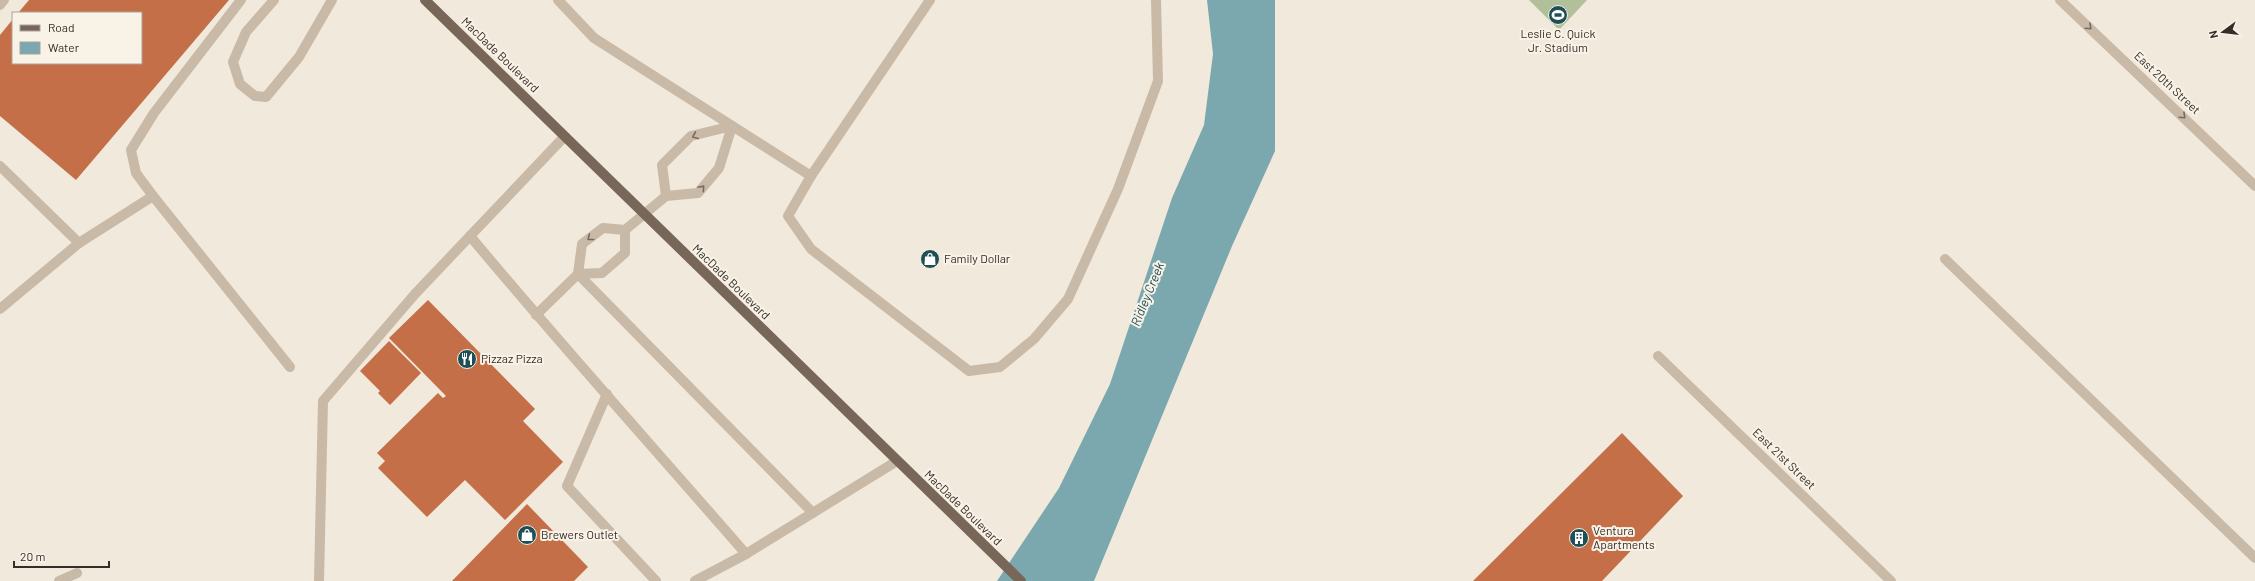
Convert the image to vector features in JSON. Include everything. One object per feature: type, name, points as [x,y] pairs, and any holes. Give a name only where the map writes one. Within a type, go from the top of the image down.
[{"type":"main road","name":"MacDade Boulevard","points":[[425,0],[1021,581]]},
{"type":"street","points":[[0,5],[4,0]]},
{"type":"street","points":[[242,0],[154,113],[131,150],[136,174],[152,196],[290,367]]},
{"type":"street","points":[[274,0],[246,32],[234,62],[240,84],[255,96],[266,98],[299,56],[332,0]]},
{"type":"street","points":[[558,0],[594,38],[811,176]]},
{"type":"street","points":[[930,0],[811,176],[788,216],[811,249],[969,371],[1000,367],[1034,339],[1068,299],[1118,189],[1158,81],[1156,0]]},
{"type":"street","name":"East 20th Street","points":[[2060,0],[2255,186]]},
{"type":"street","points":[[536,315],[578,274],[582,244],[603,228],[625,230],[666,196],[698,193],[719,168],[732,126]]},
{"type":"street","points":[[666,196],[662,165],[692,136],[732,126]]},
{"type":"street","points":[[319,581],[323,401],[415,294],[564,137]]},
{"type":"street","points":[[0,166],[79,243]]},
{"type":"street","points":[[0,309],[79,243],[152,196]]},
{"type":"street","points":[[578,274],[602,273],[625,253],[625,230]]},
{"type":"street","points":[[470,236],[536,315],[746,554]]},
{"type":"street","points":[[1945,259],[2255,558]]},
{"type":"street","points":[[578,274],[813,513]]},
{"type":"street","name":"East 21st Street","points":[[1658,356],[1892,581]]},
{"type":"street","points":[[607,394],[567,486],[656,581]]},
{"type":"street","points":[[695,581],[746,554],[897,461]]},
{"type":"street","points":[[59,581],[77,573]]},
{"type":"green space","name":"Leslie C. Quick Jr. Stadium","points":[[1529,0],[1587,0],[1559,30]]},
{"type":"water","name":"Ridley Creek","points":[[1207,0],[1275,0],[1275,151],[1232,246],[1094,581],[997,581],[1059,488],[1110,384],[1172,198],[1204,125],[1213,54]]},
{"type":"building","points":[[29,0],[229,0],[76,180],[0,116],[0,35],[12,20],[12,64],[142,64],[142,12],[19,12]]},
{"type":"building","points":[[428,300],[535,409],[523,421],[563,462],[505,520],[465,480],[427,517],[378,468],[385,461],[377,453],[438,393],[443,398],[446,396],[389,338]]},
{"type":"building","points":[[389,341],[421,373],[390,405],[378,393],[380,391],[360,371]]},
{"type":"building","name":"Ventura Apartments","points":[[1622,433],[1683,496],[1602,581],[1473,581]]},
{"type":"building","name":"Brewers Outlet","points":[[527,504],[588,567],[574,581],[452,581]]},
{"type":"place","name":"Leslie C. Quick Jr. Stadium","points":[[1558,15]]},
{"type":"place","name":"Family Dollar","points":[[930,259]]},
{"type":"place","name":"Pizzaz Pizza","points":[[467,359]]},
{"type":"place","name":"Brewers Outlet","points":[[527,535]]},
{"type":"place","name":"Ventura Apartments","points":[[1579,538]]}]
